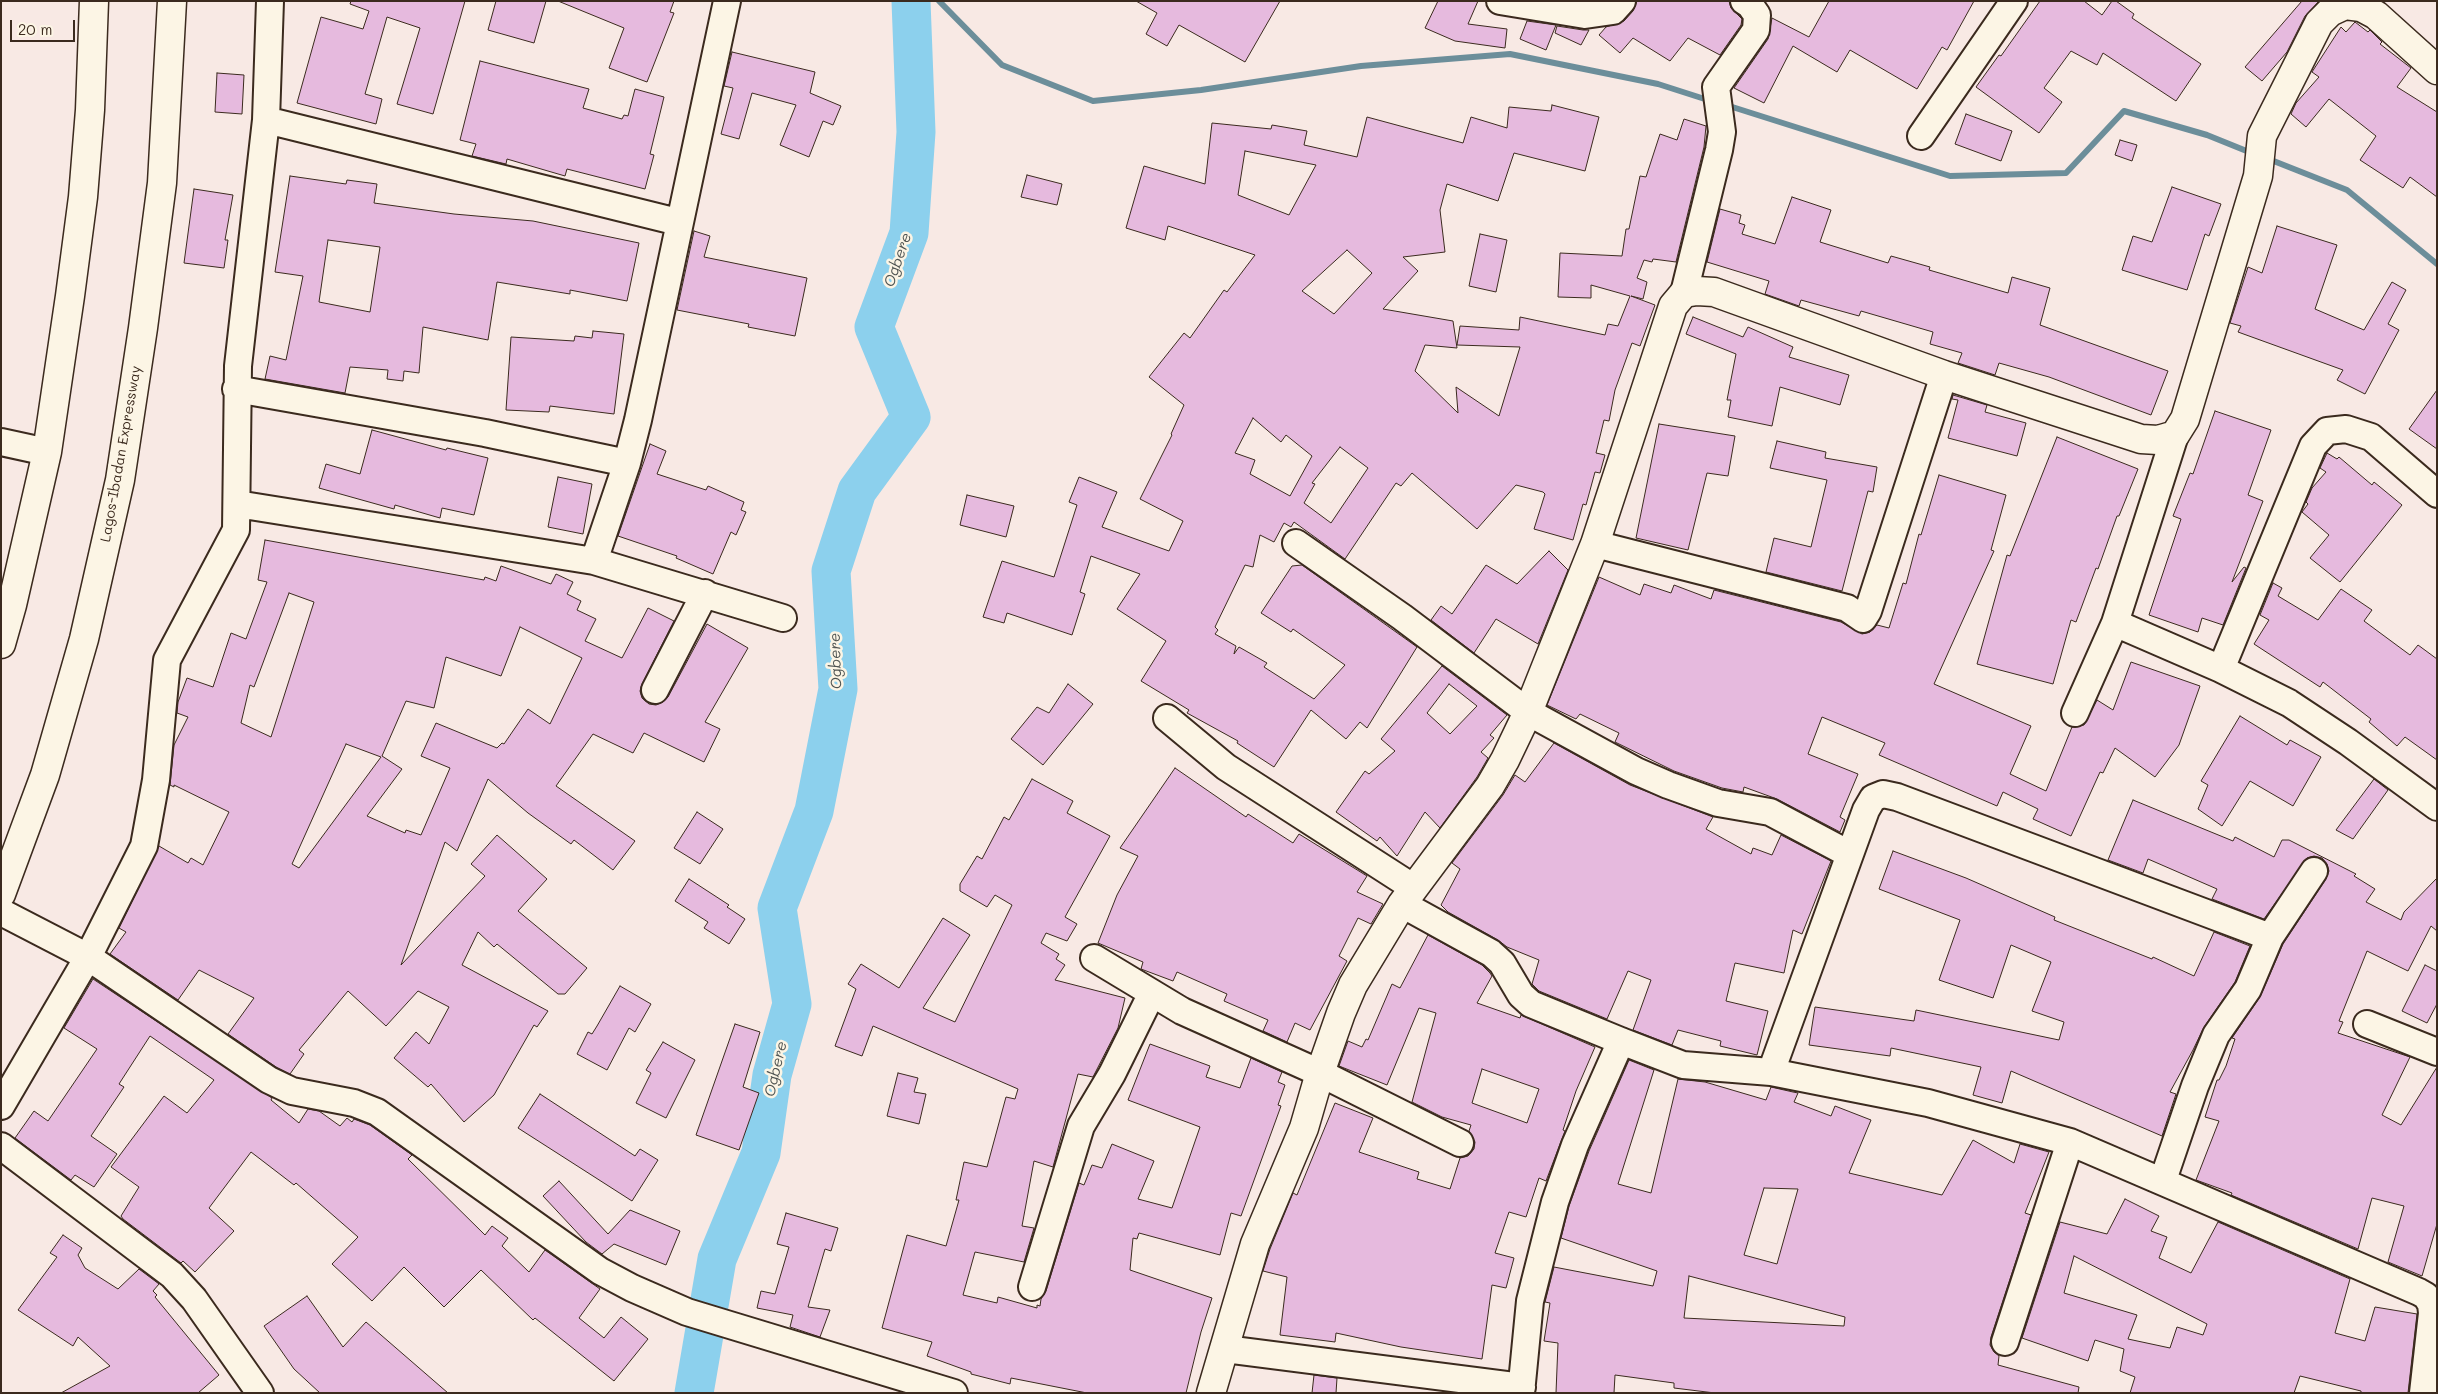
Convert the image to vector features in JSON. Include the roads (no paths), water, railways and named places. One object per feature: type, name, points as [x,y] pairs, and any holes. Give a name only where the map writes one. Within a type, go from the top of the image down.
[{"type":"main road","points":[[1,644],[48,452],[83,197],[90,110],[94,1]]},
{"type":"main road","name":"Lagos-Ibadan Expressway","points":[[1,894],[45,775],[84,638],[120,480],[144,328],[162,183],[172,1]]},
{"type":"main road","points":[[1211,1393],[1255,1244],[1304,1128],[1320,1073],[1353,985],[1408,896],[1490,786],[1528,712],[1595,544],[1673,306],[1684,293],[1697,291],[1714,292],[1944,375],[2141,439],[2158,440],[2174,435],[2185,419],[2258,176],[2262,136],[2320,23],[2330,12],[2343,3],[2361,7],[2376,15],[2436,66]]},
{"type":"street","points":[[1,1106],[88,957],[144,846],[156,780],[166,660],[236,530],[236,389],[266,120],[270,1]]},
{"type":"street","points":[[594,561],[627,463],[638,420],[678,222],[727,1]]},
{"type":"street","points":[[1500,1],[1585,15],[1613,11],[1622,1]]},
{"type":"street","points":[[1684,293],[1722,132],[1716,87],[1756,30],[1757,15],[1750,5],[1744,1]]},
{"type":"street","points":[[1921,136],[2014,1]]},
{"type":"street","points":[[266,120],[678,222]]},
{"type":"street","points":[[1595,544],[1847,608],[1864,618],[1944,375]]},
{"type":"street","points":[[236,389],[485,433],[627,463]]},
{"type":"street","points":[[2221,669],[2313,446],[2327,431],[2346,429],[2371,437],[2437,494]]},
{"type":"street","points":[[2075,713],[2115,623],[2174,435]]},
{"type":"street","points":[[1,442],[48,452]]},
{"type":"street","points":[[237,504],[594,561],[783,618]]},
{"type":"street","points":[[1296,543],[1402,617],[1528,712],[1636,771],[1718,803],[1770,812],[1848,854]]},
{"type":"street","points":[[655,690],[705,593]]},
{"type":"street","points":[[2115,623],[2221,669],[2289,703],[2348,742],[2437,807]]},
{"type":"street","points":[[1167,718],[1226,767],[1491,953],[1502,963],[1521,995],[1531,1004],[1683,1065],[1772,1072],[1928,1103],[2070,1142],[2163,1180],[2426,1296],[2431,1304],[2432,1313],[2423,1393]]},
{"type":"street","points":[[1772,1072],[1848,854],[1866,810],[1874,798],[1883,794],[1897,797],[2270,937]]},
{"type":"street","points":[[2163,1180],[2195,1086],[2216,1035],[2248,989],[2270,937],[2314,871]]},
{"type":"street","points":[[1,912],[88,957],[269,1080],[292,1091],[354,1103],[377,1112],[600,1271],[632,1288],[687,1312],[954,1393]]},
{"type":"street","points":[[1094,958],[1182,1011],[1320,1073],[1460,1143]]},
{"type":"street","points":[[1032,1287],[1081,1126],[1112,1074],[1152,993]]},
{"type":"street","points":[[2367,1024],[2437,1052]]},
{"type":"street","points":[[1225,1349],[1521,1390],[1530,1301],[1555,1202],[1575,1144],[1620,1041]]},
{"type":"street","points":[[2005,1342],[2070,1142]]},
{"type":"street","points":[[1,1146],[172,1275],[194,1299],[260,1393]]},
{"type":"waterway","name":"Ogbere","points":[[694,1393],[717,1259],[761,1153],[772,1075],[792,1004],[777,908],[814,811],[838,689],[831,571],[857,491],[911,417],[874,327],[909,233],[916,132],[911,1]]},
{"type":"waterway","points":[[939,1],[1002,65],[1093,101],[1201,90],[1361,66],[1510,54],[1658,84],[1711,101]]},
{"type":"waterway","points":[[1726,105],[1950,176],[2066,173],[2124,111],[2207,135],[2254,154]]},
{"type":"waterway","points":[[2266,158],[2347,190],[2437,264]]}]
